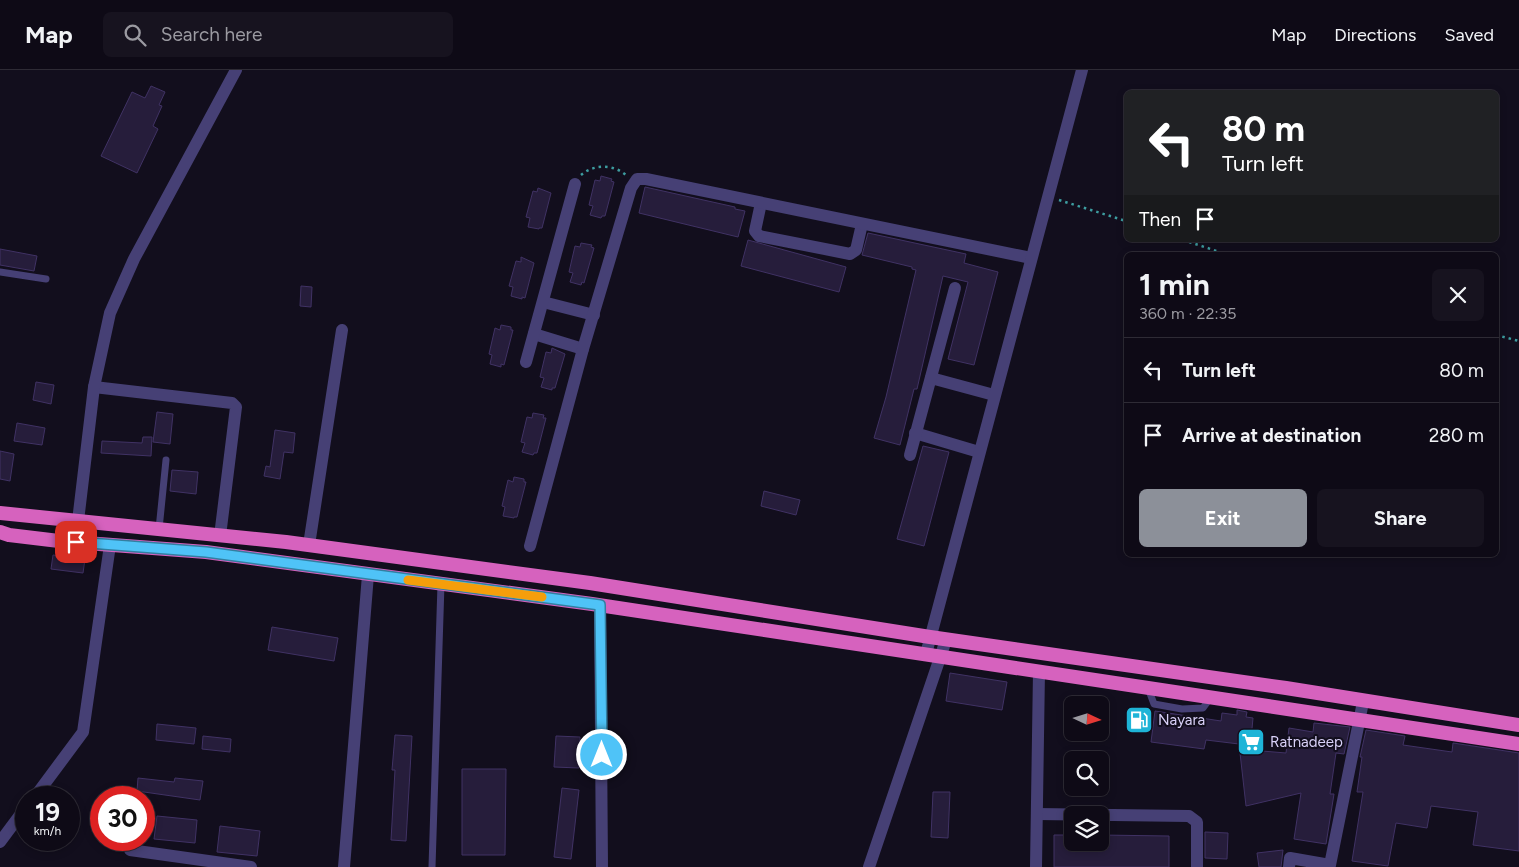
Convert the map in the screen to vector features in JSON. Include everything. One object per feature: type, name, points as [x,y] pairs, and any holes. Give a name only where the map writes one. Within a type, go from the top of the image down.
[{"type":"highway","points":[[0,513],[309,545],[590,584],[946,640],[1286,688],[1363,702],[1519,725]]},
{"type":"highway","points":[[0,532],[9,535],[206,552],[600,605],[1519,744]]},
{"type":"street","points":[[78,521],[94,387],[110,313],[134,259],[236,70]]},
{"type":"street","points":[[926,654],[1082,70]]},
{"type":"street","points":[[530,546],[583,349],[634,182],[637,179],[1031,258]]},
{"type":"street","points":[[526,362],[575,184]]},
{"type":"street","points":[[761,203],[755,231],[757,235],[788,242],[853,254],[856,250],[862,224]]},
{"type":"street","points":[[910,455],[955,288]]},
{"type":"street","points":[[543,302],[594,315]]},
{"type":"street","points":[[309,545],[342,330]]},
{"type":"street","points":[[534,334],[583,349]]},
{"type":"street","points":[[931,378],[994,395]]},
{"type":"street","points":[[94,387],[232,403],[236,407],[220,536]]},
{"type":"street","points":[[916,433],[979,452]]},
{"type":"street","points":[[43,786],[83,732],[110,544]]},
{"type":"street","points":[[344,867],[368,575]]},
{"type":"street","points":[[600,605],[602,867]]},
{"type":"street","points":[[869,867],[942,657],[946,640]]},
{"type":"street","points":[[1036,867],[1039,671]]},
{"type":"street","points":[[1290,867],[1290,858],[1330,865],[1363,702]]},
{"type":"street","points":[[1037,814],[1190,816],[1197,822],[1197,867]]},
{"type":"street","points":[[0,842],[15,822]]},
{"type":"street","points":[[137,851],[251,867]]},
{"type":"lane","points":[[0,272],[46,278]]},
{"type":"lane","points":[[159,529],[166,460]]},
{"type":"lane","points":[[432,867],[441,584]]},
{"type":"path","points":[[575,184],[586,171],[611,166],[634,182]]},
{"type":"path","points":[[1048,196],[1124,221]]},
{"type":"path","points":[[1189,242],[1220,252]]},
{"type":"path","points":[[1499,336],[1519,341]]},
{"type":"building","points":[[151,86],[165,92],[159,105],[162,106],[153,126],[158,129],[137,173],[101,156],[132,92],[145,98]]},
{"type":"building","points":[[601,176],[612,179],[611,181],[614,182],[605,216],[601,218],[590,215],[593,206],[589,205],[595,180],[600,181]]},
{"type":"building","points":[[645,187],[735,207],[735,209],[745,211],[738,237],[639,213]]},
{"type":"building","points":[[538,188],[551,193],[542,228],[539,229],[528,227],[530,218],[526,217],[533,191],[537,192]]},
{"type":"building","points":[[868,233],[966,254],[964,263],[998,272],[974,365],[948,359],[968,282],[943,276],[917,389],[914,389],[900,445],[874,438],[886,397],[916,270],[912,269],[912,267],[862,255]]},
{"type":"building","points":[[748,240],[846,267],[839,292],[741,266]]},
{"type":"building","points":[[581,243],[592,245],[591,247],[594,248],[584,283],[582,282],[581,285],[570,282],[573,273],[569,272],[575,246],[580,247]]},
{"type":"building","points":[[0,249],[37,256],[34,271],[0,265]]},
{"type":"building","points":[[521,257],[534,263],[525,298],[522,297],[522,299],[511,296],[513,287],[509,286],[516,261],[521,262]]},
{"type":"building","points":[[301,286],[312,287],[311,307],[300,306]]},
{"type":"building","points":[[501,325],[511,327],[511,330],[513,330],[504,365],[501,364],[501,367],[490,364],[492,355],[489,354],[495,328],[500,330]]},
{"type":"building","points":[[552,348],[565,354],[555,388],[552,388],[552,390],[541,387],[544,378],[540,377],[546,352],[551,353]]},
{"type":"building","points":[[36,382],[54,385],[51,404],[33,400]]},
{"type":"building","points":[[157,412],[173,414],[170,444],[153,442]]},
{"type":"building","points":[[533,413],[544,415],[543,418],[546,418],[537,453],[533,455],[522,452],[525,443],[521,442],[527,417],[532,418]]},
{"type":"building","points":[[17,423],[45,428],[42,445],[14,441]]},
{"type":"building","points":[[275,430],[295,433],[293,453],[284,452],[280,479],[264,476],[266,466],[270,467]]},
{"type":"building","points":[[143,437],[152,437],[151,456],[101,453],[102,441],[142,443]]},
{"type":"building","points":[[923,446],[949,452],[924,546],[897,539]]},
{"type":"building","points":[[0,451],[14,454],[10,481],[0,479]]},
{"type":"building","points":[[172,470],[198,472],[196,494],[170,491]]},
{"type":"building","points":[[514,477],[524,479],[524,482],[526,482],[517,517],[514,518],[503,516],[505,507],[502,506],[508,480],[513,482]]},
{"type":"building","points":[[764,491],[800,500],[796,515],[761,506]]},
{"type":"building","points":[[53,555],[85,559],[83,573],[51,569]]},
{"type":"building","points":[[272,627],[338,638],[334,661],[268,650]]},
{"type":"building","points":[[950,673],[1007,682],[1002,710],[946,701]]},
{"type":"building","points":[[1237,710],[1247,712],[1246,717],[1253,718],[1250,750],[1286,753],[1289,728],[1313,732],[1314,723],[1350,727],[1344,754],[1336,753],[1330,794],[1334,794],[1326,844],[1294,839],[1301,793],[1246,806],[1239,744],[1206,740],[1204,749],[1151,742],[1155,711],[1221,721],[1222,713],[1237,715]]},
{"type":"building","points":[[157,724],[196,728],[194,744],[156,740]]},
{"type":"building","points":[[1366,730],[1405,736],[1403,745],[1452,752],[1453,743],[1519,753],[1519,851],[1473,845],[1478,812],[1431,806],[1427,828],[1396,823],[1388,866],[1352,861],[1363,792],[1357,792],[1362,757],[1360,757]]},
{"type":"building","points":[[395,735],[412,736],[406,841],[391,840],[395,770],[392,770]]},
{"type":"building","points":[[203,736],[231,739],[230,752],[202,749]]},
{"type":"building","points":[[556,736],[580,737],[579,768],[554,767]]},
{"type":"building","points":[[462,769],[506,769],[505,855],[462,855]]},
{"type":"building","points":[[138,778],[174,782],[175,778],[203,781],[200,800],[155,794],[155,786],[137,786]]},
{"type":"building","points":[[562,788],[579,790],[571,859],[554,857]]},
{"type":"building","points":[[933,792],[950,792],[948,838],[931,837]]},
{"type":"building","points":[[157,816],[197,820],[195,843],[155,839]]},
{"type":"building","points":[[220,826],[260,831],[257,856],[217,852]]},
{"type":"building","points":[[1205,832],[1228,833],[1227,859],[1205,858]]},
{"type":"building","points":[[1054,835],[1064,835],[1064,851],[1109,851],[1109,835],[1169,836],[1169,867],[1054,867]]},
{"type":"building","points":[[1283,850],[1281,867],[1259,867],[1257,853]]},
{"type":"slow traffic","points":[[408,580],[542,597]]},
{"type":"place","name":"Nayara","points":[[1139,720]]},
{"type":"place","name":"Ratnadeep","points":[[1251,742]]},
{"type":"route","points":[[76,542],[206,552],[600,605],[602,755]]}]
